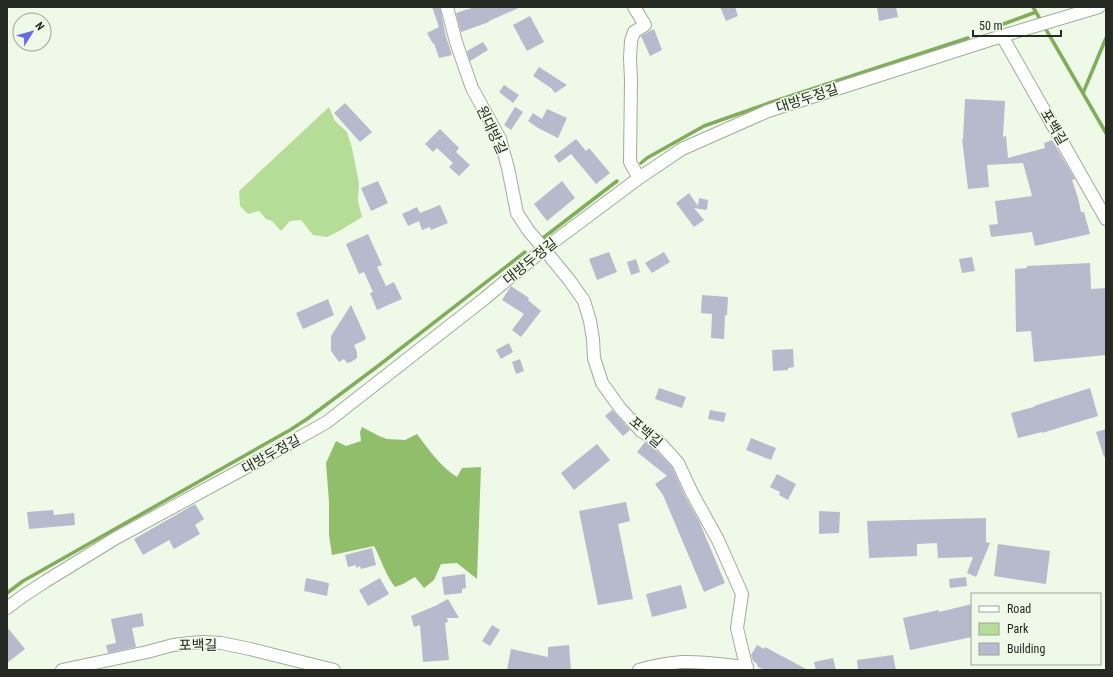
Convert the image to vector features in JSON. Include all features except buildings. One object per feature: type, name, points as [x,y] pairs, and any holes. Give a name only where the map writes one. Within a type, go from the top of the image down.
[{"type":"street","name":"원대방길","points":[[447,7],[456,42],[472,88],[500,139],[508,168],[517,213],[528,230],[544,249]]},
{"type":"street","points":[[634,7],[645,25],[634,32],[631,41],[630,58],[630,162],[639,178]]},
{"type":"street","name":"대방두정길","points":[[7,608],[46,581],[116,538],[327,422],[484,299],[544,249],[639,178],[682,149],[768,111],[1098,7]]},
{"type":"street","name":"포백길","points":[[1002,36],[1106,219]]},
{"type":"street","name":"포백길","points":[[544,249],[584,301],[590,321],[594,358],[602,383],[620,408],[640,431],[658,441],[678,463],[692,493],[718,540],[742,594],[737,628],[747,669],[706,663],[681,662],[648,667],[639,670]]},
{"type":"street","name":"포백길","points":[[62,670],[173,645],[204,642],[220,643],[250,649],[334,670]]},
{"type":"green space","points":[[329,107],[335,121],[347,132],[352,148],[359,183],[358,201],[362,217],[327,237],[313,235],[301,220],[290,221],[281,231],[272,221],[266,219],[259,211],[248,214],[240,206],[239,191]]},
{"type":"green space","points":[[362,427],[387,439],[405,440],[417,434],[440,463],[457,477],[462,468],[481,467],[477,579],[457,563],[441,564],[434,580],[424,588],[415,577],[395,587],[386,573],[374,546],[332,555],[329,535],[329,502],[326,463],[336,441],[346,446],[361,441],[360,432]]},
{"type":"waterway","points":[[1033,7],[1106,133]]},
{"type":"waterway","points":[[998,26],[1036,12]]},
{"type":"waterway","points":[[641,163],[647,158],[704,126],[772,102],[968,38]]},
{"type":"waterway","points":[[1083,93],[1106,38]]},
{"type":"waterway","points":[[543,238],[617,181]]},
{"type":"waterway","points":[[7,593],[23,581],[307,419],[525,252]]}]
